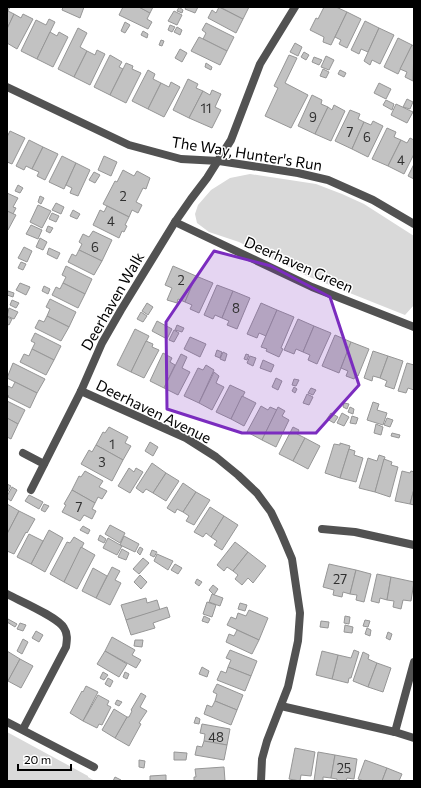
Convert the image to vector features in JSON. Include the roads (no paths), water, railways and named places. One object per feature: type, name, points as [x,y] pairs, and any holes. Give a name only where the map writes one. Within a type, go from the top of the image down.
[{"type":"street","name":"Deerhaven Walk","points":[[31,490],[81,391],[102,343],[175,222],[219,161],[231,140],[260,64],[295,7]]},
{"type":"street","name":"The Way, Hunter's Run","points":[[7,87],[129,145],[181,159],[219,161],[328,180],[373,200],[414,224]]},
{"type":"street","name":"Deerhaven Green","points":[[175,222],[312,287],[414,327]]},
{"type":"street","name":"Deerhaven Avenue","points":[[81,391],[186,438],[199,446],[238,475],[257,493],[271,512],[292,559],[300,613],[297,648],[288,687],[267,741],[262,760],[260,781]]},
{"type":"street","points":[[23,453],[44,464]]},
{"type":"street","points":[[322,529],[355,532],[414,545]]},
{"type":"street","points":[[7,594],[56,620],[64,627],[67,636],[66,647],[23,730]]},
{"type":"street","points":[[395,732],[414,662]]},
{"type":"street","points":[[281,706],[395,732],[414,738]]},
{"type":"street","points":[[7,722],[94,767]]}]
